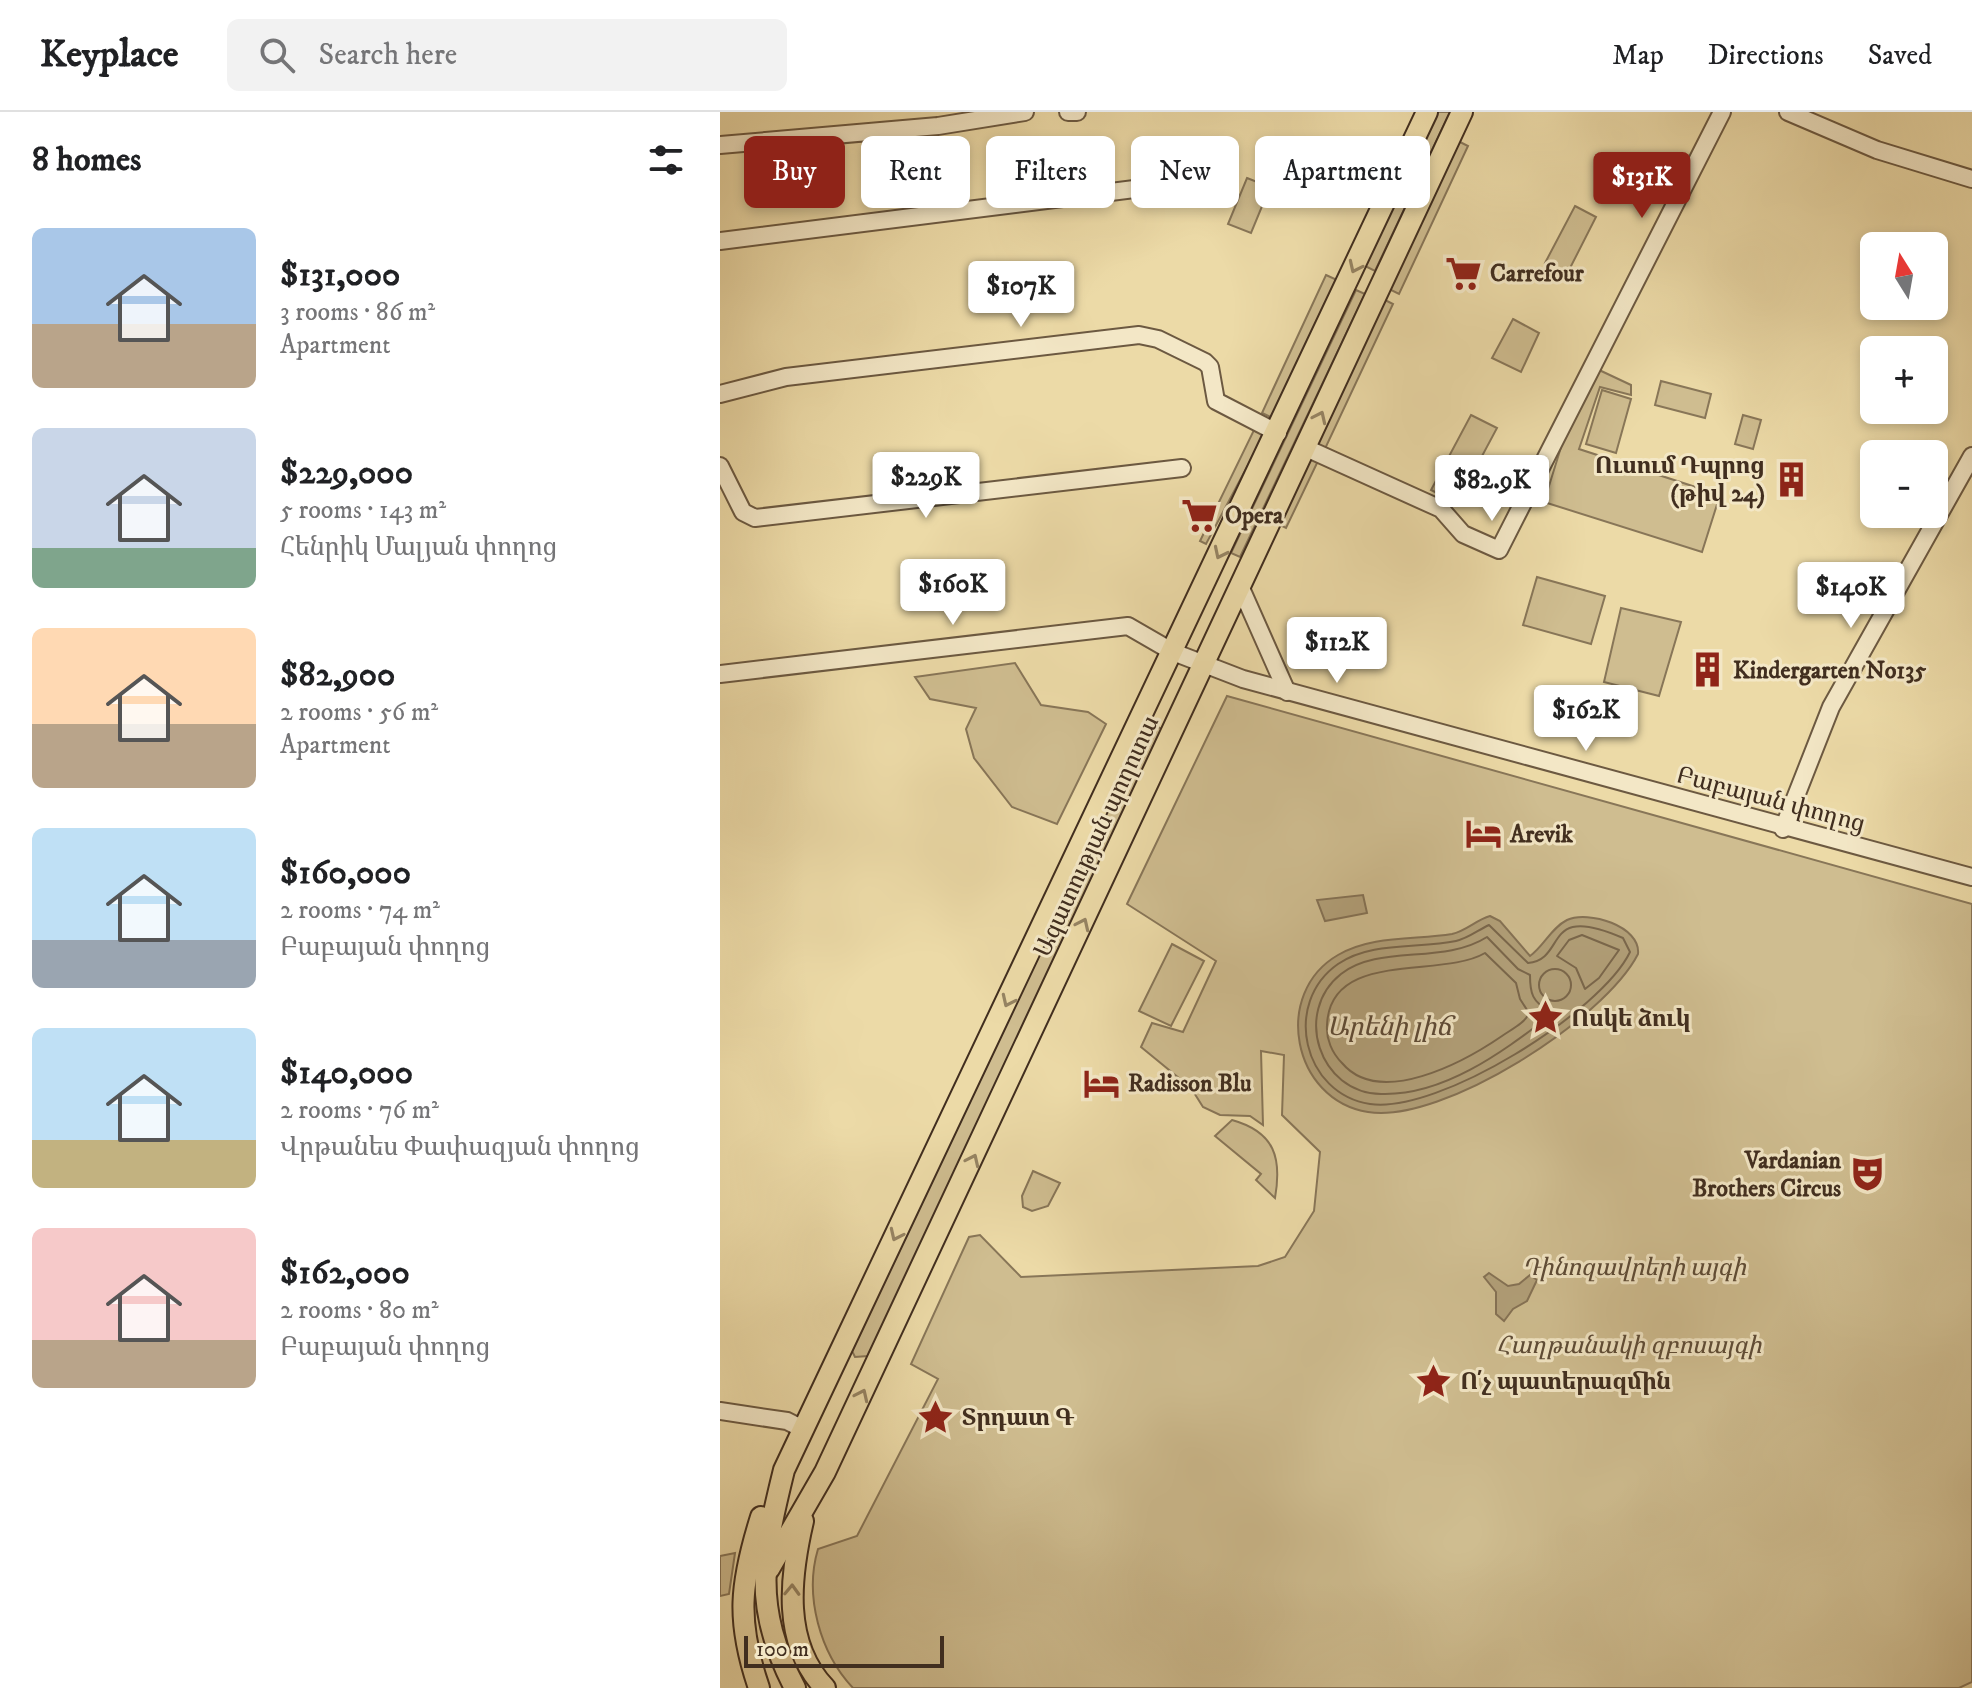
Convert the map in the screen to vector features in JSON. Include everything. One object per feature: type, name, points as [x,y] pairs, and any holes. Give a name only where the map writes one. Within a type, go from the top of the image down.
[{"type":"main road","name":"Ազատության պողոտա","points":[[795,1688],[769,1632],[765,1576],[769,1532],[784,1470],[1278,433],[1427,112]]},
{"type":"main road","name":"Ազատության պողոտա","points":[[765,1576],[825,1472],[1462,112]]},
{"type":"main road","points":[[824,1386],[823,1400],[799,1454],[800,1465],[807,1471],[825,1472]]},
{"type":"main road","points":[[759,1688],[743,1634],[743,1593],[762,1515],[784,1470]]},
{"type":"main road","points":[[808,1503],[793,1576],[792,1607],[803,1657],[825,1688]]},
{"type":"street","points":[[720,145],[938,126],[1025,112]]},
{"type":"street","points":[[1068,112],[1077,112]]},
{"type":"street","points":[[1306,448],[1441,509],[1463,534],[1499,550],[1722,112]]},
{"type":"street","points":[[1788,112],[1877,150],[1972,179]]},
{"type":"street","points":[[720,241],[1131,189]]},
{"type":"street","points":[[720,394],[786,377],[1149,335],[1205,362],[1210,367],[1216,401],[1278,433]]},
{"type":"street","points":[[1783,829],[1831,707],[1972,456]]},
{"type":"street","points":[[720,466],[743,512],[755,518],[1182,468]]},
{"type":"street","points":[[1240,586],[1287,692]]},
{"type":"street","name":"Բաբայան փողոց","points":[[720,674],[1128,626],[1204,666],[1287,692],[1783,829],[1972,877]]},
{"type":"street","points":[[720,1411],[787,1421],[803,1429]]},
{"type":"green space","points":[[1438,112],[1450,112],[1430,154],[1430,136],[1427,136]]},
{"type":"green space","points":[[1456,140],[1468,146],[1399,294],[1387,288],[1424,208],[1430,208],[1430,196]]},
{"type":"green space","points":[[1247,178],[1255,181],[1255,208],[1261,208],[1251,233],[1228,224],[1235,208],[1239,208],[1239,197]]},
{"type":"green space","points":[[1575,206],[1596,217],[1567,274],[1545,263]]},
{"type":"green space","points":[[1392,208],[1405,208],[1375,271],[1365,266]]},
{"type":"green space","points":[[1326,275],[1337,280],[1273,418],[1262,413]]},
{"type":"green space","points":[[1356,290],[1365,294],[1240,557],[1231,553]]},
{"type":"green space","points":[[1381,298],[1393,304],[1323,453],[1311,448]]},
{"type":"green space","points":[[1513,319],[1539,333],[1521,372],[1492,358]]},
{"type":"green space","points":[[1597,369],[1631,385],[1631,395],[1600,387],[1579,449],[1720,495],[1702,552],[1544,502],[1562,444]]},
{"type":"green space","points":[[1661,381],[1711,394],[1705,418],[1655,405]]},
{"type":"green space","points":[[1602,390],[1631,399],[1616,453],[1586,444]]},
{"type":"green space","points":[[1471,415],[1497,428],[1457,503],[1431,490]]},
{"type":"green space","points":[[1743,415],[1761,420],[1753,449],[1735,444]]},
{"type":"green space","points":[[1254,430],[1264,435],[1206,544],[1200,541]]},
{"type":"green space","points":[[1307,456],[1318,461],[1286,528],[1276,523]]},
{"type":"green space","points":[[1537,577],[1605,596],[1591,644],[1523,625]]},
{"type":"green space","points":[[1621,608],[1681,622],[1659,696],[1604,682]]},
{"type":"green space","points":[[1015,663],[1041,705],[1088,712],[1106,724],[1057,824],[1012,807],[974,758],[966,729],[976,708],[930,699],[915,677]]},
{"type":"green space","name":"Հաղթանակի զբոսայգի","points":[[1227,696],[1972,904],[1972,1682],[1959,1688],[853,1688],[841,1674],[824,1641],[814,1604],[814,1567],[818,1549],[857,1536],[938,1379],[911,1364],[969,1237],[980,1235],[1021,1277],[1258,1266],[1285,1257],[1314,1211],[1320,1152],[1282,1115],[1284,1055],[1261,1051],[1263,1125],[1250,1116],[1220,1115],[1203,1107],[1191,1088],[1141,1047],[1152,1023],[1183,1032],[1216,961],[1127,904]]},
{"type":"green space","points":[[1149,723],[1164,730],[868,1356],[855,1357],[852,1351]]},
{"type":"green space","points":[[1172,944],[1204,961],[1171,1026],[1139,1011]]},
{"type":"green space","points":[[1232,1120],[1258,1132],[1272,1148],[1277,1171],[1275,1198],[1256,1180],[1261,1174],[1215,1136]]},
{"type":"green space","points":[[1033,1171],[1060,1183],[1048,1206],[1032,1211],[1023,1207],[1022,1196]]},
{"type":"green space","points":[[735,1553],[729,1594],[720,1596],[720,1556]]},
{"type":"water","points":[[1363,895],[1367,913],[1325,921],[1317,900]]},
{"type":"water","name":"Արենի լիճ","points":[[1490,916],[1500,921],[1530,956],[1561,923],[1576,917],[1599,919],[1622,928],[1637,944],[1638,954],[1620,980],[1558,1036],[1519,1062],[1437,1102],[1400,1111],[1368,1112],[1342,1103],[1322,1088],[1308,1067],[1300,1043],[1298,1018],[1304,994],[1317,972],[1338,955],[1365,944],[1452,934]]},
{"type":"water","points":[[1489,1273],[1508,1286],[1519,1284],[1530,1275],[1537,1280],[1527,1301],[1513,1309],[1504,1321],[1496,1314],[1496,1292],[1484,1277]]},
{"type":"place","name":"Carrefour","points":[[1464,273]]},
{"type":"place","name":"Ուսում Դպրոց (թիվ 24)","points":[[1791,479]]},
{"type":"place","name":"Opera","points":[[1199,515]]},
{"type":"place","name":"Kindergarten No135","points":[[1707,670]]},
{"type":"place","name":"Arevik","points":[[1484,834]]},
{"type":"place","name":"Ոսկե ձուկ","points":[[1545,1018]]},
{"type":"place","name":"Radisson Blu","points":[[1102,1083]]},
{"type":"place","name":"Vardanian Brothers Circus","points":[[1867,1174]]},
{"type":"place","name":"Ո՛չ պատերազմին","points":[[1434,1381]]},
{"type":"place","name":"Տրդատ Գ","points":[[936,1417]]},
{"type":"park label","name":"Դինոզավրերի այգի","points":[[1634,1267]]}]
